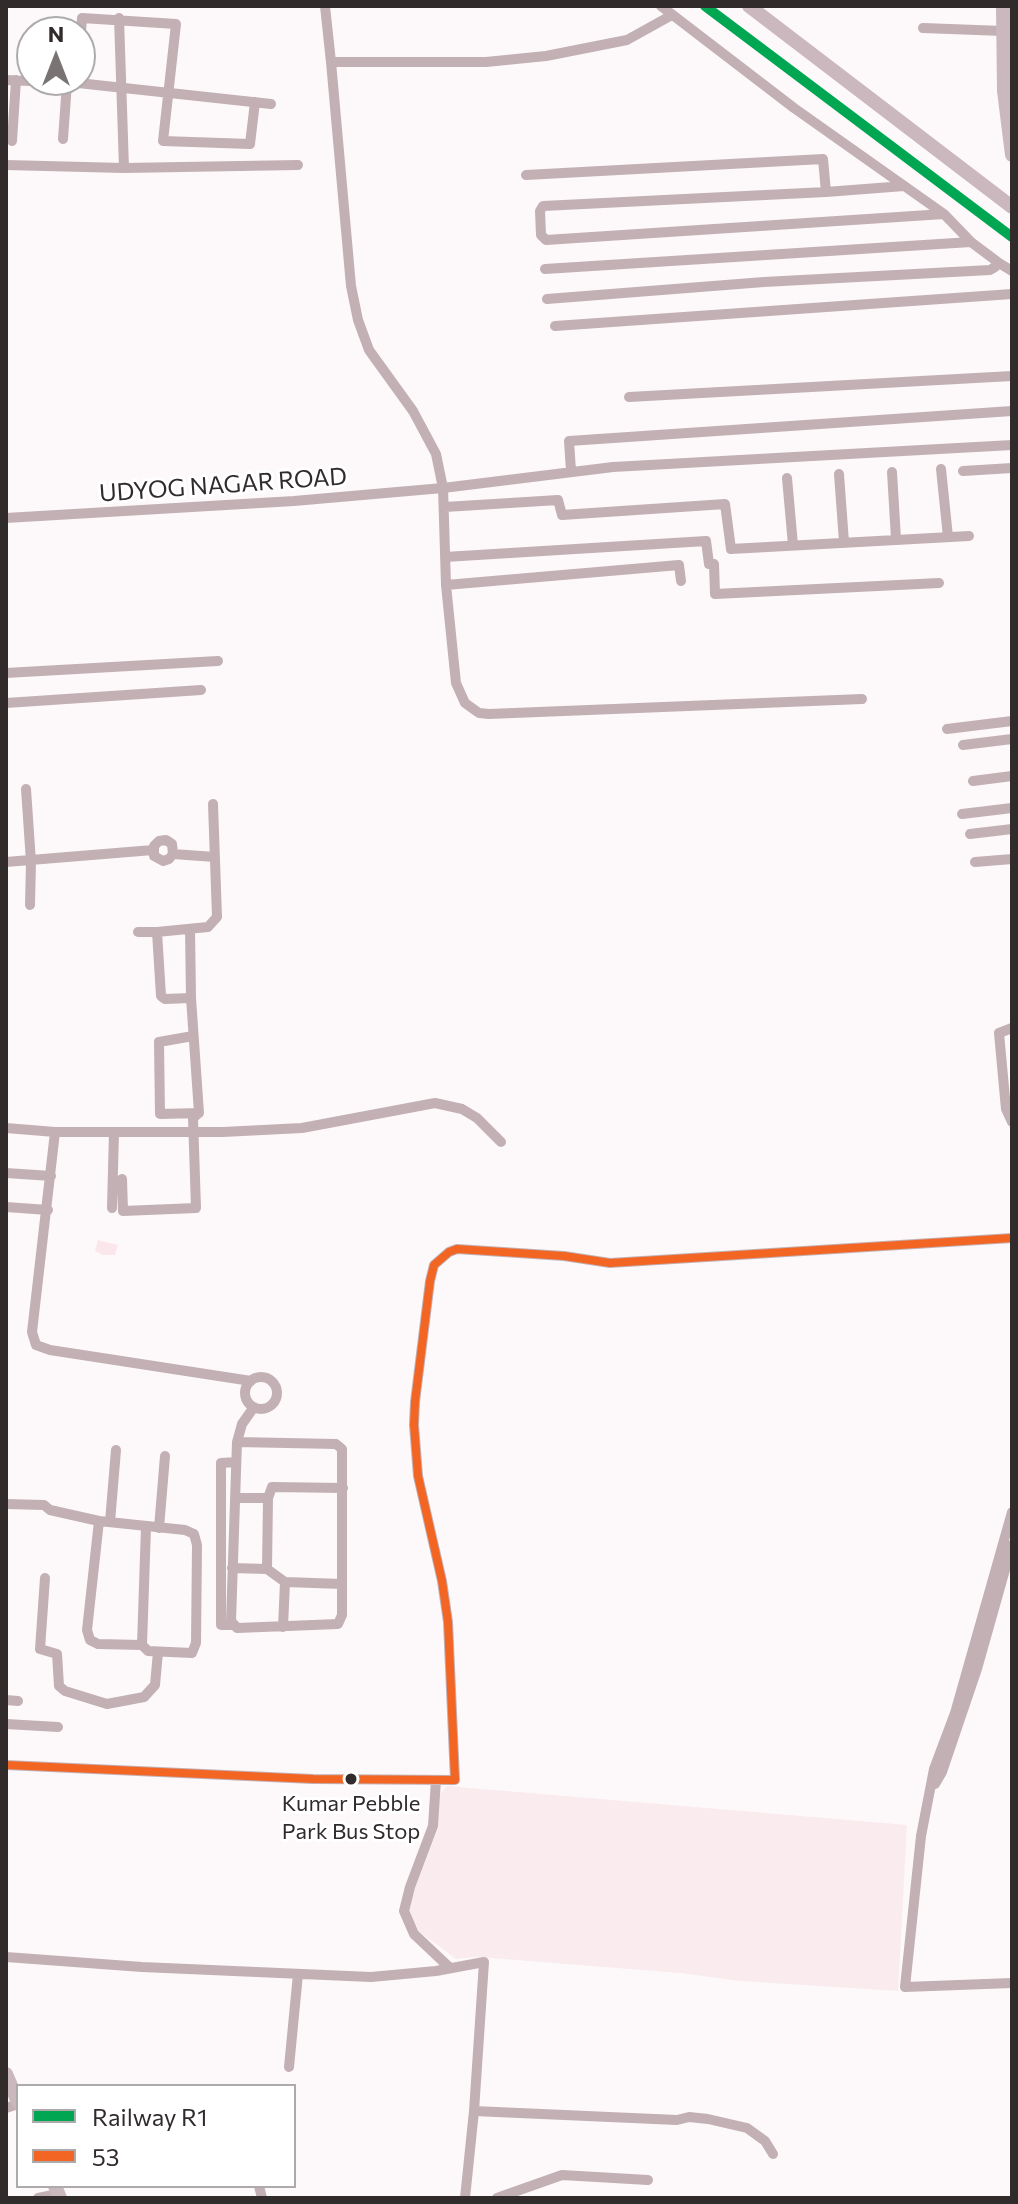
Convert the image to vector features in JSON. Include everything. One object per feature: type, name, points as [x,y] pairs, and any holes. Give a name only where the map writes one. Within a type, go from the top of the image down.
[{"type":"street","points":[[325,6],[351,286],[358,320],[369,350],[429,437],[436,454],[445,507],[446,585],[456,683],[465,703],[479,713],[862,699]]},
{"type":"street","points":[[661,6],[794,108],[944,214],[971,242],[1012,271]]},
{"type":"street","points":[[749,6],[1012,207]]},
{"type":"street","points":[[331,62],[486,62],[546,56],[627,40],[672,15]]},
{"type":"street","points":[[96,18],[176,24],[163,141],[250,144],[255,102]]},
{"type":"street","points":[[119,18],[124,168]]},
{"type":"street","points":[[923,28],[1006,18],[1004,91],[1012,155]]},
{"type":"street","points":[[11,80],[12,141]]},
{"type":"street","points":[[96,84],[271,104]]},
{"type":"street","points":[[63,139],[71,96]]},
{"type":"street","points":[[526,175],[823,159],[826,192]]},
{"type":"street","points":[[6,165],[124,168],[298,165]]},
{"type":"street","points":[[905,186],[543,206],[540,211],[541,235],[546,240],[944,214]]},
{"type":"street","points":[[545,269],[971,242]]},
{"type":"street","points":[[547,299],[778,281],[990,270],[999,263]]},
{"type":"street","points":[[555,326],[1012,294]]},
{"type":"street","points":[[629,397],[1012,376]]},
{"type":"street","points":[[571,471],[569,441],[1012,411]]},
{"type":"street","name":"UDYOG NAGAR ROAD","points":[[6,518],[294,501],[443,488],[613,467],[1012,445]]},
{"type":"street","points":[[963,471],[1012,468]]},
{"type":"street","points":[[941,469],[948,537]]},
{"type":"street","points":[[892,472],[896,539]]},
{"type":"street","points":[[839,474],[844,542]]},
{"type":"street","points":[[787,478],[793,545]]},
{"type":"street","points":[[445,507],[558,500],[562,515],[725,504],[731,549],[969,536]]},
{"type":"street","points":[[445,557],[706,541],[709,564],[714,564],[715,594],[939,583]]},
{"type":"street","points":[[446,585],[679,565],[681,581]]},
{"type":"street","points":[[6,673],[218,661]]},
{"type":"street","points":[[6,703],[201,690]]},
{"type":"street","points":[[947,729],[1012,721]]},
{"type":"street","points":[[963,745],[1012,739]]},
{"type":"street","points":[[973,781],[1012,776]]},
{"type":"street","points":[[26,789],[31,862],[30,905]]},
{"type":"street","points":[[138,932],[208,927],[217,917],[213,804]]},
{"type":"street","points":[[962,814],[1012,808]]},
{"type":"street","points":[[970,834],[1012,829]]},
{"type":"street","points":[[6,862],[153,850],[156,859],[163,861],[173,854],[215,857]]},
{"type":"street","points":[[975,862],[1012,859]]},
{"type":"street","points":[[190,929],[199,1113]]},
{"type":"street","points":[[157,932],[161,996],[165,999],[191,998]]},
{"type":"street","points":[[1012,1028],[999,1033],[1006,1109],[1012,1122]]},
{"type":"street","points":[[193,1036],[159,1042],[160,1114],[199,1113]]},
{"type":"street","points":[[6,1128],[55,1132],[194,1132],[302,1128],[435,1103],[462,1109],[477,1118],[501,1142]]},
{"type":"street","points":[[122,1179],[123,1211],[196,1208],[193,1118],[199,1113]]},
{"type":"street","points":[[55,1132],[33,1326],[36,1345],[43,1349],[251,1381],[263,1377],[277,1388],[272,1405],[254,1407],[246,1398],[245,1392],[251,1381]]},
{"type":"street","points":[[112,1208],[114,1132]]},
{"type":"street","points":[[6,1173],[51,1176]]},
{"type":"street","points":[[6,1207],[48,1210]]},
{"type":"street","points":[[6,1765],[313,1779],[455,1780],[451,1671],[442,1581],[418,1476],[414,1425],[434,1265],[457,1249],[564,1256],[610,1263],[1012,1238]]},
{"type":"street","points":[[233,1625],[230,1615],[237,1442],[242,1424],[254,1407]]},
{"type":"street","points":[[236,1462],[221,1463],[221,1625],[242,1628],[338,1624],[342,1615],[342,1449],[336,1444],[237,1442]]},
{"type":"street","points":[[6,1504],[44,1505],[50,1510],[104,1521],[189,1531],[196,1539],[195,1650],[187,1653],[158,1652],[148,1651],[142,1645],[98,1644],[90,1640],[87,1630],[104,1521],[116,1450]]},
{"type":"street","points":[[159,1528],[165,1456]]},
{"type":"street","points":[[267,1569],[268,1498],[272,1487],[343,1488]]},
{"type":"street","points":[[235,1498],[268,1498]]},
{"type":"street","points":[[1012,1512],[955,1713],[934,1769],[921,1836],[905,1987],[1012,1983]]},
{"type":"street","points":[[142,1645],[146,1527]]},
{"type":"street","points":[[932,1789],[942,1772],[977,1669],[1012,1545]]},
{"type":"street","points":[[232,1568],[267,1569],[285,1582],[342,1584]]},
{"type":"street","points":[[45,1578],[40,1649],[57,1654],[59,1686],[65,1691],[107,1704],[144,1697],[155,1685],[158,1652]]},
{"type":"street","points":[[283,1627],[285,1582]]},
{"type":"street","points":[[6,1724],[58,1727]]},
{"type":"street","points":[[436,1780],[433,1826],[404,1911],[414,1934],[450,1968]]},
{"type":"street","points":[[6,1957],[142,1967],[371,1977],[484,1962],[465,2198]]},
{"type":"street","points":[[289,2067],[298,1974]]},
{"type":"street","points":[[6,2074],[14,2098],[6,2108]]},
{"type":"street","points":[[474,2111],[708,2119],[747,2128],[765,2141],[773,2154]]},
{"type":"street","points":[[497,2198],[562,2175],[648,2180]]},
{"type":"street","points":[[38,2198],[58,2193]]},
{"type":"shaded area","points":[[98,1240],[118,1245],[115,1255],[95,1251]]},
{"type":"shaded area","points":[[447,1786],[907,1825],[898,1991],[740,1981],[680,1973],[478,1957],[456,1959],[420,1932],[407,1909],[438,1829],[440,1794]]},
{"type":"railway","points":[[705,6],[1012,237]]},
{"type":"rail line","name":"R1","points":[[705,6],[1012,237]]},
{"type":"transit line","name":"53","points":[[6,1765],[313,1779],[455,1780],[448,1622],[418,1476],[414,1425],[430,1281],[434,1265],[449,1252],[457,1249],[564,1256],[610,1263],[1012,1238]]},
{"type":"place","name":"Kumar Pebble Park Bus Stop","points":[[351,1779]]}]
